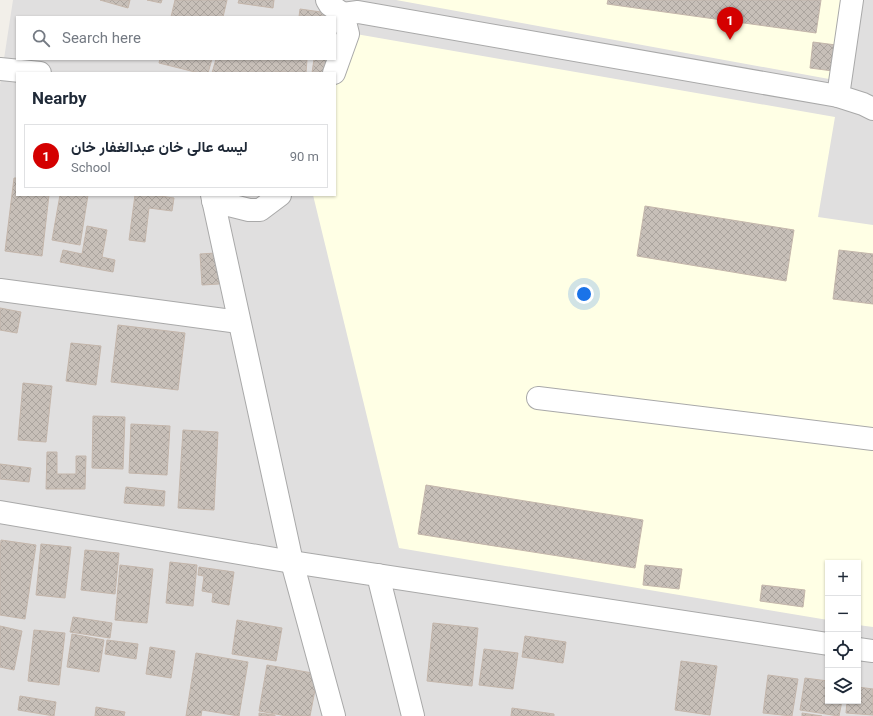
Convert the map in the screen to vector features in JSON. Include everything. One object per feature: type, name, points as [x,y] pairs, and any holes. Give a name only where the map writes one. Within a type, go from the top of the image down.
[{"type":"street","points":[[838,96],[852,0]]},
{"type":"street","points":[[335,7],[838,96],[863,104],[873,109]]},
{"type":"street","points":[[334,72],[348,34],[335,7]]},
{"type":"street","points":[[0,69],[30,72]]},
{"type":"street","points":[[213,198],[249,210],[260,210],[279,196]]},
{"type":"street","points":[[213,198],[292,562],[334,716]]},
{"type":"street","points":[[0,290],[239,322]]},
{"type":"street","points":[[538,398],[873,439]]},
{"type":"street","points":[[0,512],[292,562],[825,644]]},
{"type":"street","points":[[378,575],[413,716]]},
{"type":"street","points":[[861,649],[873,651]]},
{"type":"shaded area","points":[[13,0],[873,0],[873,716],[0,716],[0,85]]},
{"type":"shaded area","points":[[396,0],[845,0],[840,81]]},
{"type":"shaded area","points":[[356,34],[835,117],[818,217],[873,225],[873,627],[861,625],[861,560],[825,560],[825,619],[399,548],[313,196],[336,196],[336,79]]},
{"type":"building","points":[[100,0],[130,0],[128,8]]},
{"type":"building","points":[[147,0],[162,0],[161,3]]},
{"type":"building","points":[[175,0],[227,0],[223,16],[171,16]]},
{"type":"building","points":[[239,0],[274,0],[273,8],[238,3]]},
{"type":"building","points":[[608,0],[821,0],[816,33],[607,4]]},
{"type":"building","points":[[300,9],[335,14],[334,16],[299,16]]},
{"type":"building","points":[[813,42],[836,45],[833,71],[810,68]]},
{"type":"building","points":[[160,60],[212,60],[208,72],[195,72],[159,63]]},
{"type":"building","points":[[216,60],[307,60],[306,72],[212,72]]},
{"type":"building","points":[[314,60],[328,60],[326,72],[312,72]]},
{"type":"building","points":[[14,178],[16,178],[16,196],[49,196],[42,256],[5,251]]},
{"type":"building","points":[[60,196],[88,196],[80,245],[52,240]]},
{"type":"building","points":[[135,196],[160,196],[174,198],[172,211],[149,208],[145,242],[129,240]]},
{"type":"building","points":[[645,206],[794,230],[786,281],[637,256]]},
{"type":"building","points":[[87,226],[107,230],[102,257],[115,260],[113,272],[60,262],[63,250],[82,254]]},
{"type":"building","points":[[839,250],[873,254],[873,304],[833,299]]},
{"type":"building","points":[[216,253],[219,284],[202,285],[200,254]]},
{"type":"building","points":[[0,308],[21,312],[17,333],[0,330]]},
{"type":"building","points":[[118,325],[185,333],[178,390],[111,382]]},
{"type":"building","points":[[71,343],[101,346],[96,385],[66,381]]},
{"type":"building","points":[[23,383],[52,386],[46,442],[18,440]]},
{"type":"building","points":[[93,416],[125,417],[123,469],[92,468]]},
{"type":"building","points":[[131,424],[170,426],[167,475],[129,473]]},
{"type":"building","points":[[183,430],[218,432],[214,510],[178,508]]},
{"type":"building","points":[[47,452],[57,452],[57,474],[76,474],[76,456],[86,456],[85,489],[46,489]]},
{"type":"building","points":[[0,464],[31,468],[29,482],[0,479]]},
{"type":"building","points":[[426,485],[643,520],[635,568],[418,534]]},
{"type":"building","points":[[126,487],[165,491],[164,506],[124,503]]},
{"type":"building","points":[[1,540],[36,545],[25,619],[0,615]]},
{"type":"building","points":[[41,544],[71,547],[65,598],[36,595]]},
{"type":"building","points":[[85,550],[119,553],[115,594],[81,590]]},
{"type":"building","points":[[170,562],[197,565],[193,606],[166,603]]},
{"type":"building","points":[[120,565],[153,569],[147,623],[115,620]]},
{"type":"building","points":[[645,565],[682,569],[679,589],[643,585]]},
{"type":"building","points":[[199,567],[234,572],[229,605],[212,602],[213,593],[202,591],[204,576],[198,575]]},
{"type":"building","points":[[762,585],[805,590],[803,607],[760,601]]},
{"type":"building","points":[[73,617],[112,623],[110,638],[70,632]]},
{"type":"building","points":[[237,620],[282,628],[276,661],[232,654]]},
{"type":"building","points":[[433,623],[478,628],[472,686],[427,681]]},
{"type":"building","points":[[0,626],[22,631],[14,670],[0,667]]},
{"type":"building","points":[[34,630],[65,633],[59,685],[28,681]]},
{"type":"building","points":[[72,634],[104,640],[99,672],[67,667]]},
{"type":"building","points":[[525,636],[566,642],[563,663],[522,657]]},
{"type":"building","points":[[107,640],[138,644],[136,659],[105,654]]},
{"type":"building","points":[[150,647],[175,651],[171,678],[146,674]]},
{"type":"building","points":[[484,649],[518,653],[513,689],[479,685]]},
{"type":"building","points":[[196,653],[248,662],[239,716],[202,710],[201,716],[186,716]]},
{"type":"building","points":[[681,661],[717,666],[710,715],[675,710]]},
{"type":"building","points":[[267,665],[318,674],[310,716],[287,716],[259,711]]},
{"type":"building","points":[[768,675],[798,679],[792,716],[763,713]]},
{"type":"building","points":[[805,678],[825,681],[825,704],[841,704],[839,716],[800,710]]},
{"type":"building","points":[[861,687],[873,689],[873,715],[846,713],[847,704],[861,704]]},
{"type":"building","points":[[20,696],[56,702],[54,716],[18,710]]},
{"type":"building","points":[[96,707],[125,712],[124,716],[95,716]]},
{"type":"building","points":[[512,708],[554,714],[554,716],[511,716]]},
{"type":"building","points":[[259,713],[275,715],[275,716],[259,716]]},
{"type":"building","points":[[802,713],[822,716],[802,716]]},
{"type":"place","name":"لیسه عالی خان عبدالغفار خان","points":[[730,40]]}]
